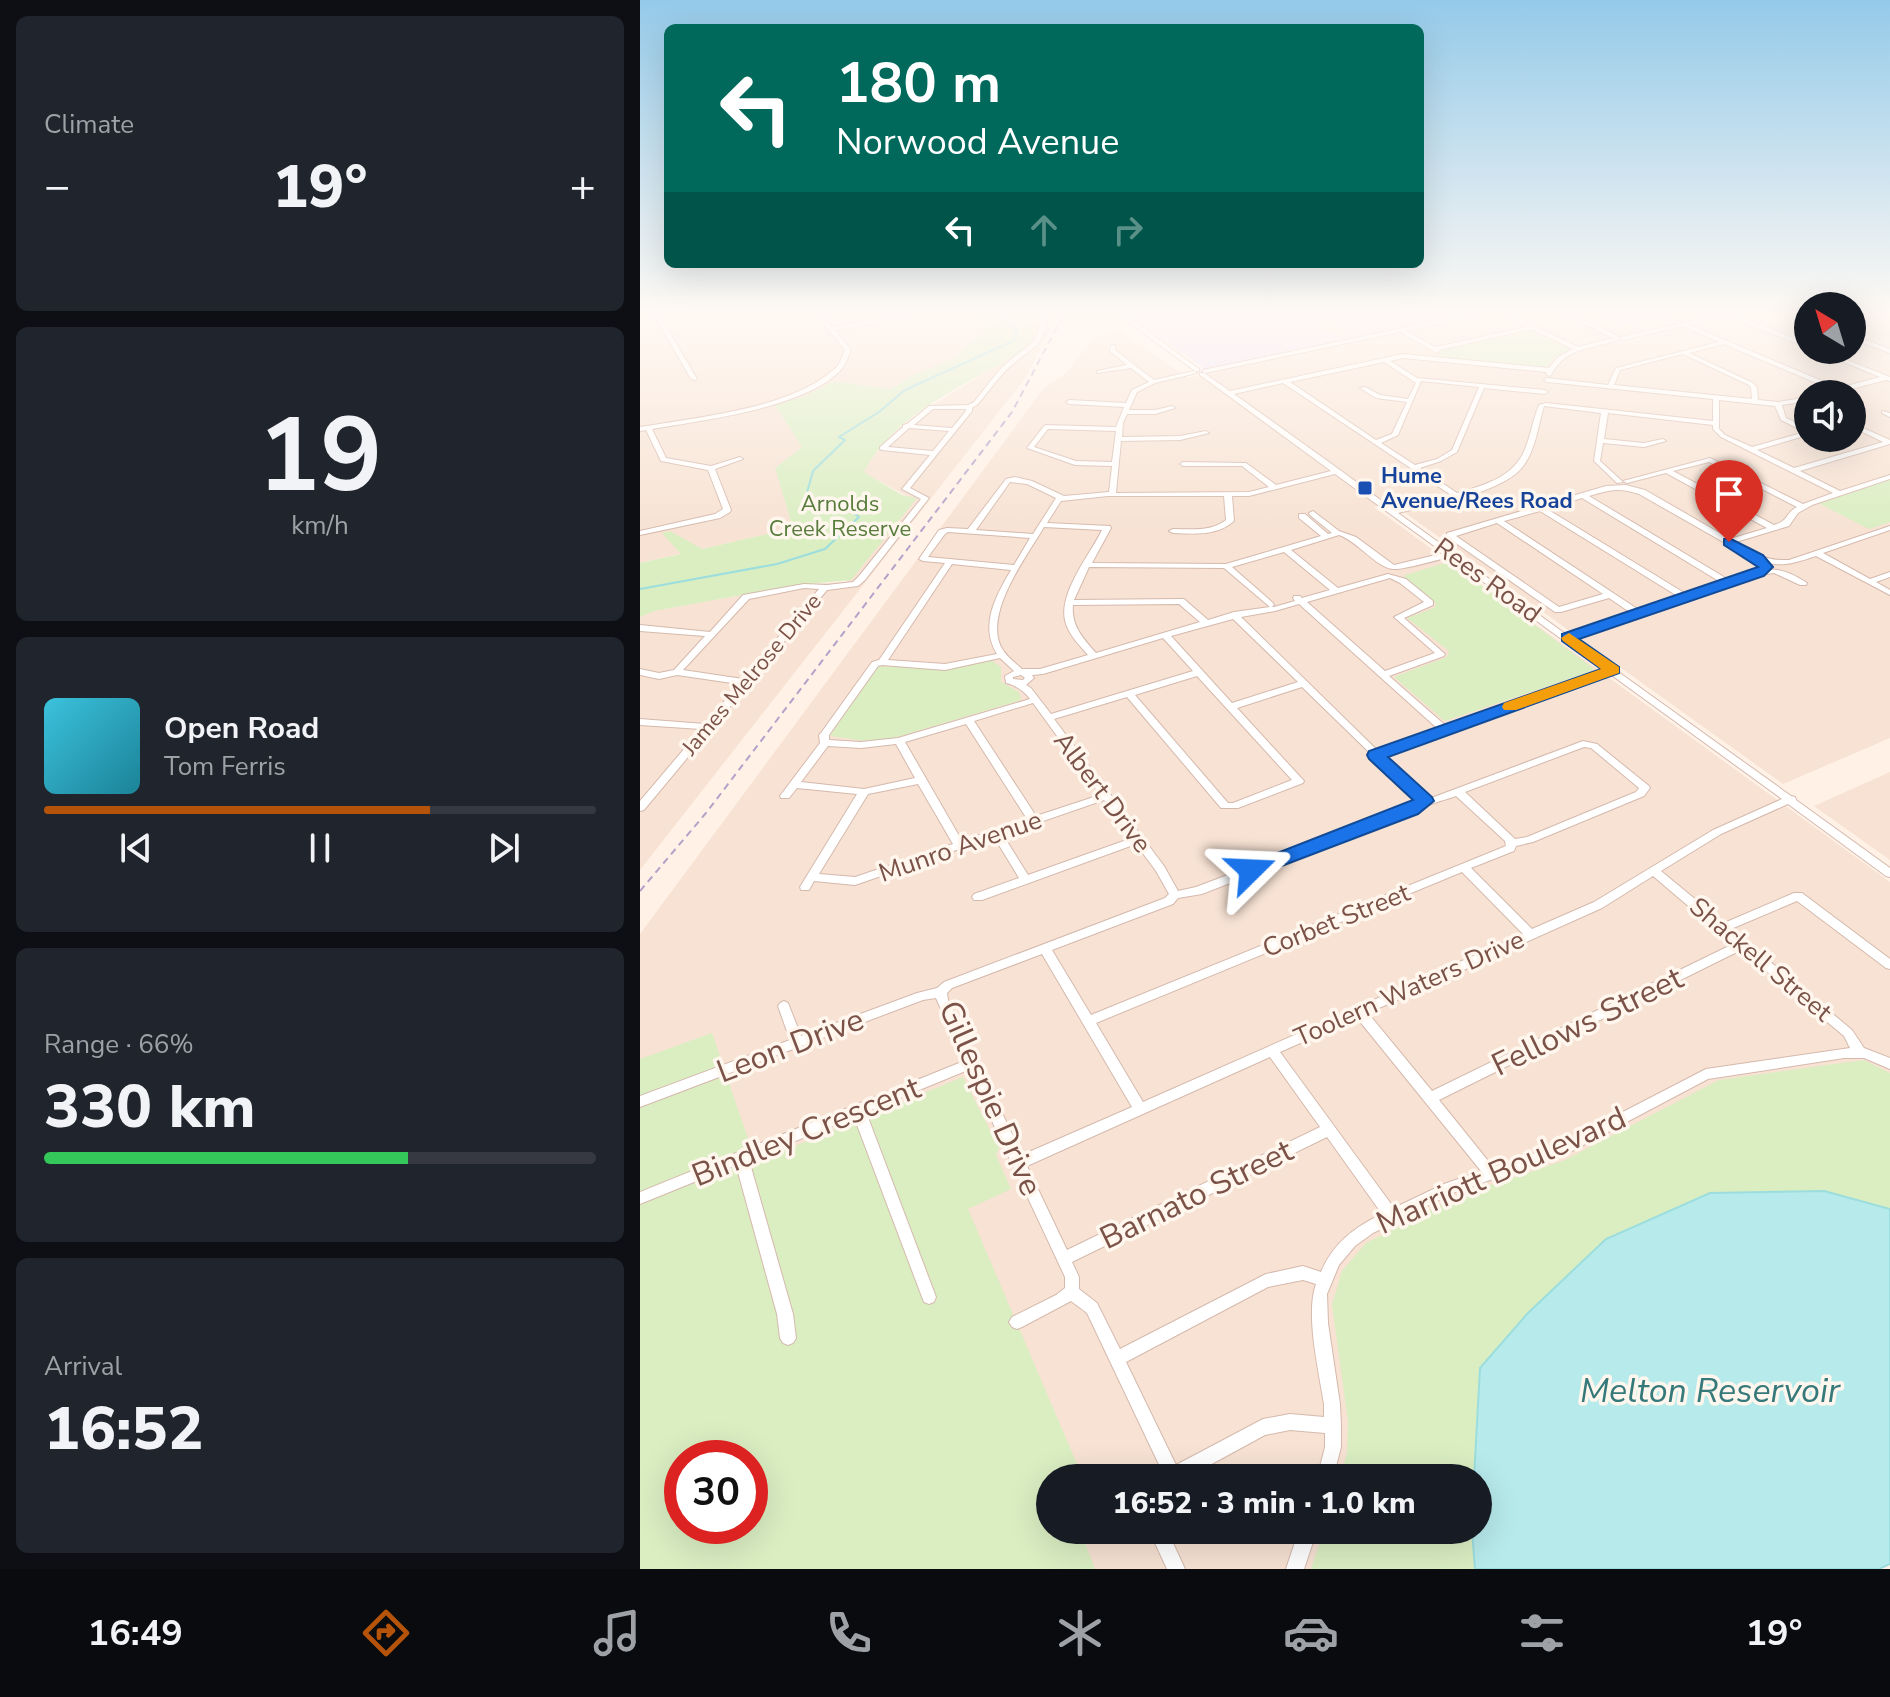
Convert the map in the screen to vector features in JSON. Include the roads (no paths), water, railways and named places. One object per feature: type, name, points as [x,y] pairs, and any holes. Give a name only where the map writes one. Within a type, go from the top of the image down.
[{"type":"street","points":[[740,459],[711,468],[663,460],[644,428],[759,406],[820,385]]},
{"type":"street","name":"James Melrose Drive","points":[[640,808],[825,587],[855,584],[862,578],[925,498],[906,489],[955,430],[969,407],[991,385]]},
{"type":"street","points":[[1111,495],[1119,429],[1125,408],[1134,391],[1146,385]]},
{"type":"street","name":"Rees Road","points":[[1219,385],[1890,873]]},
{"type":"street","points":[[1230,393],[1265,385]]},
{"type":"street","points":[[1290,385],[1455,495]]},
{"type":"street","points":[[1376,442],[1395,435],[1417,385]]},
{"type":"street","points":[[1475,385],[1545,392]]},
{"type":"street","points":[[1393,512],[1493,484],[1516,470],[1523,461],[1543,404],[1546,385]]},
{"type":"street","points":[[1594,385],[1778,404],[1794,401]]},
{"type":"street","points":[[1681,394],[1682,385]]},
{"type":"street","points":[[1752,385],[1755,401]]},
{"type":"street","points":[[1414,468],[1455,451],[1482,386]]},
{"type":"street","points":[[1363,388],[1378,397],[1411,401]]},
{"type":"street","points":[[1716,398],[1716,423],[1723,436],[1839,493]]},
{"type":"street","points":[[1069,402],[1155,412],[1172,408]]},
{"type":"street","points":[[1543,404],[1716,423]]},
{"type":"street","points":[[1778,404],[1783,419],[1794,425]]},
{"type":"street","points":[[936,453],[882,448],[905,426],[934,406],[969,407]]},
{"type":"street","points":[[1605,410],[1597,461],[1608,473],[1803,583]]},
{"type":"street","points":[[905,426],[955,430]]},
{"type":"street","points":[[1115,464],[1081,464],[1030,448],[1046,427],[1119,429]]},
{"type":"street","points":[[1118,439],[1210,436],[1199,427]]},
{"type":"street","points":[[1866,431],[1890,442]]},
{"type":"street","points":[[1750,450],[1794,436]]},
{"type":"street","points":[[1601,441],[1644,445],[1663,441]]},
{"type":"street","points":[[1793,471],[1890,442]]},
{"type":"street","points":[[1609,595],[1558,610],[1450,535],[1714,458],[1802,506]]},
{"type":"street","points":[[1183,464],[1244,464],[1275,488]]},
{"type":"street","points":[[640,533],[725,513],[727,510],[711,468]]},
{"type":"street","points":[[971,531],[1008,480],[1018,479],[1062,498],[1111,495],[1228,496],[1275,488],[1338,471]]},
{"type":"street","points":[[1669,472],[1773,528]]},
{"type":"street","points":[[1729,542],[1788,522],[1802,506],[1890,477]]},
{"type":"street","points":[[1173,531],[1211,531],[1227,524],[1230,521],[1228,496]]},
{"type":"street","points":[[1583,496],[1728,583]]},
{"type":"street","name":"Albert Drive","points":[[1062,498],[1057,500],[998,599],[992,619],[993,633],[1003,655],[1024,677],[1035,700],[1174,889],[1175,895]]},
{"type":"street","points":[[1541,508],[1685,597]]},
{"type":"street","points":[[1326,536],[1299,516],[1315,512],[1337,533]]},
{"type":"street","points":[[1497,520],[1639,612]]},
{"type":"street","points":[[1043,525],[1106,527],[1069,603],[1071,627],[1094,656]]},
{"type":"street","points":[[1565,636],[1890,528]]},
{"type":"street","points":[[1016,568],[925,561],[923,558],[945,530],[1036,536]]},
{"type":"street","points":[[1088,565],[1226,566],[1337,533],[1348,535],[1431,604],[1398,617],[1441,654],[1383,675]]},
{"type":"street","points":[[1284,548],[1333,589]]},
{"type":"street","points":[[1816,553],[1890,593]]},
{"type":"street","points":[[1024,677],[1206,623],[1447,558],[1451,554]]},
{"type":"street","points":[[882,662],[949,563]]},
{"type":"street","points":[[1226,566],[1270,605]]},
{"type":"street","points":[[1869,582],[1890,574]]},
{"type":"street","points":[[677,672],[709,634],[749,595],[804,586],[825,587]]},
{"type":"street","points":[[1238,615],[1298,600]]},
{"type":"street","points":[[1298,600],[1445,730]]},
{"type":"street","points":[[1069,603],[1181,601],[1206,623]]},
{"type":"street","points":[[1238,615],[1302,684],[1425,801]]},
{"type":"street","points":[[640,628],[709,634]]},
{"type":"street","points":[[1129,694],[1228,807],[1299,780],[1165,635]]},
{"type":"street","points":[[785,796],[825,743],[824,735],[875,664],[945,667],[1003,655]]},
{"type":"street","points":[[1375,755],[1613,670]]},
{"type":"street","points":[[640,672],[659,676],[677,672],[743,682]]},
{"type":"street","points":[[1049,718],[1200,672]]},
{"type":"street","points":[[1232,706],[1302,684]]},
{"type":"street","points":[[825,743],[861,745],[899,741],[1035,700]]},
{"type":"street","points":[[968,720],[1034,821]]},
{"type":"street","points":[[640,722],[706,727]]},
{"type":"street","points":[[899,741],[959,846]]},
{"type":"street","name":"Corbet Street","points":[[1088,1021],[1505,851],[1512,843],[1529,840],[1640,794],[1645,788],[1594,746],[1583,744],[1457,791]]},
{"type":"street","points":[[793,784],[864,792],[921,780]]},
{"type":"street","points":[[1457,791],[1512,843]]},
{"type":"street","name":"Gillespie Drive","points":[[1071,1292],[1072,1277],[942,1000],[941,992],[948,985],[1169,901],[1175,895],[1198,891],[1457,791]]},
{"type":"street","name":"Munro Avenue","points":[[864,792],[808,882],[855,881],[1106,796]]},
{"type":"street","name":"Toolern Waters Drive","points":[[1019,1163],[1598,905],[1717,832],[1791,799]]},
{"type":"street","points":[[997,833],[1025,880]]},
{"type":"street","points":[[978,897],[1138,840]]},
{"type":"street","points":[[1463,867],[1530,934]]},
{"type":"street","name":"Shackell Street","points":[[1655,872],[1848,1033],[1860,1053]]},
{"type":"street","points":[[1724,928],[1798,896],[1890,965]]},
{"type":"street","name":"Fellows Street","points":[[1430,1098],[1743,944]]},
{"type":"street","points":[[1045,948],[1140,1109]]},
{"type":"street","name":"Leon Drive","points":[[640,1102],[921,996],[941,992]]},
{"type":"street","points":[[784,1006],[797,1043]]},
{"type":"street","points":[[1359,1011],[1491,1174]]},
{"type":"street","points":[[1272,1050],[1392,1216]]},
{"type":"street","name":"Marriott Boulevard","points":[[1329,1464],[1333,1447],[1333,1426],[1319,1312],[1325,1280],[1333,1261],[1350,1241],[1449,1188],[1563,1149],[1706,1074],[1860,1053],[1890,1064]]},
{"type":"street","name":"Bindley Crescent","points":[[640,1198],[972,1063]]},
{"type":"street","points":[[858,1109],[929,1297]]},
{"type":"street","name":"Barnato Street","points":[[1063,1259],[1330,1129]]},
{"type":"street","points":[[741,1157],[785,1314],[788,1338]]},
{"type":"street","points":[[1116,1359],[1266,1281],[1303,1273],[1325,1280]]},
{"type":"street","points":[[1017,1322],[1071,1292],[1092,1308],[1165,1464]]},
{"type":"street","points":[[1195,1464],[1263,1427],[1290,1422],[1333,1426]]},
{"type":"street","points":[[1164,1544],[1176,1569]]},
{"type":"street","points":[[1295,1569],[1303,1544]]},
{"type":"water","name":"Melton Reservoir","points":[[1824,1191],[1890,1209],[1890,1564],[1879,1569],[1475,1569],[1473,1544],[1492,1544],[1492,1464],[1475,1464],[1480,1368],[1527,1314],[1606,1239],[1710,1193]]},
{"type":"waterway","points":[[640,589],[777,564],[825,549],[859,517],[849,510],[822,508],[806,496],[813,471],[845,440],[839,437],[916,385]]},
{"type":"railway","points":[[640,891],[706,813],[1012,412],[1026,385]]},
{"type":"place","name":"Hume Avenue/Rees Road","points":[[1365,488]]},
{"type":"park label","name":"Arnolds Creek Reserve","points":[[840,516]]}]
